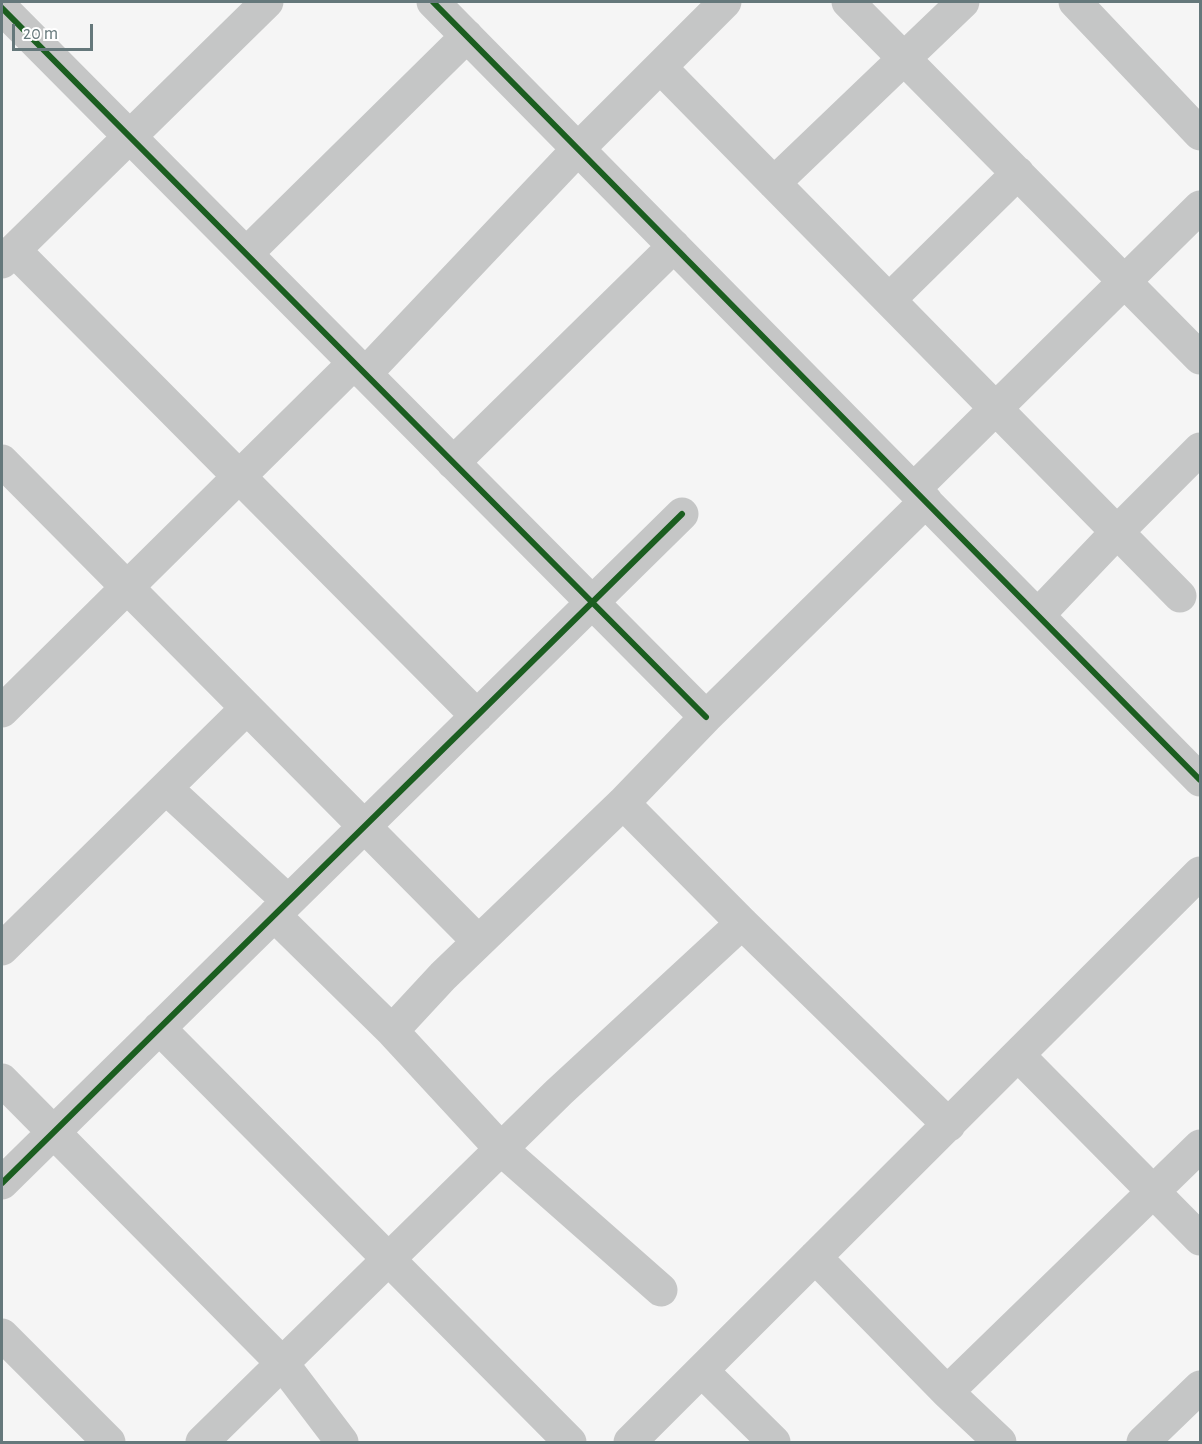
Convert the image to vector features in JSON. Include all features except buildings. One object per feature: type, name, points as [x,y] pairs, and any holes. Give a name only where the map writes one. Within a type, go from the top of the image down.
[{"type":"street","points":[[6,2],[2,7],[129,137],[706,717]]},
{"type":"street","points":[[267,2],[8,256],[239,477],[477,716]]},
{"type":"street","points":[[433,2],[1200,780]]},
{"type":"street","points":[[2,711],[239,477],[359,368],[725,2]]},
{"type":"street","points":[[848,2],[1200,357]]},
{"type":"street","points":[[774,183],[963,2]]},
{"type":"street","points":[[1075,2],[1200,134]]},
{"type":"street","points":[[246,254],[467,36]]},
{"type":"street","points":[[660,67],[1180,596]]},
{"type":"street","points":[[889,300],[1018,173]]},
{"type":"street","points":[[392,1031],[478,941],[623,803],[920,495],[996,408],[1200,207]]},
{"type":"street","points":[[453,463],[674,246]]},
{"type":"street","points":[[1038,615],[1200,449]]},
{"type":"street","points":[[3,466],[127,587],[478,941]]},
{"type":"street","points":[[2,1183],[682,514]]},
{"type":"street","points":[[2,949],[247,708]]},
{"type":"street","points":[[166,788],[281,908],[501,1149],[661,1290]]},
{"type":"street","points":[[623,803],[949,1125]]},
{"type":"street","points":[[630,1443],[1200,873]]},
{"type":"street","points":[[202,1443],[559,1092],[742,923]]},
{"type":"street","points":[[159,1028],[570,1443]]},
{"type":"street","points":[[1018,1055],[1200,1239]]},
{"type":"street","points":[[2,1080],[282,1363],[342,1443]]},
{"type":"street","points":[[947,1392],[1200,1146]]},
{"type":"street","points":[[815,1257],[1000,1443]]},
{"type":"street","points":[[2,1335],[109,1443]]},
{"type":"street","points":[[702,1371],[774,1443]]},
{"type":"street","points":[[1143,1443],[1200,1387]]},
{"type":"cycle path","points":[[433,2],[1200,780]]},
{"type":"cycle path","points":[[2,8],[706,717]]},
{"type":"cycle path","points":[[2,1183],[682,514]]}]
